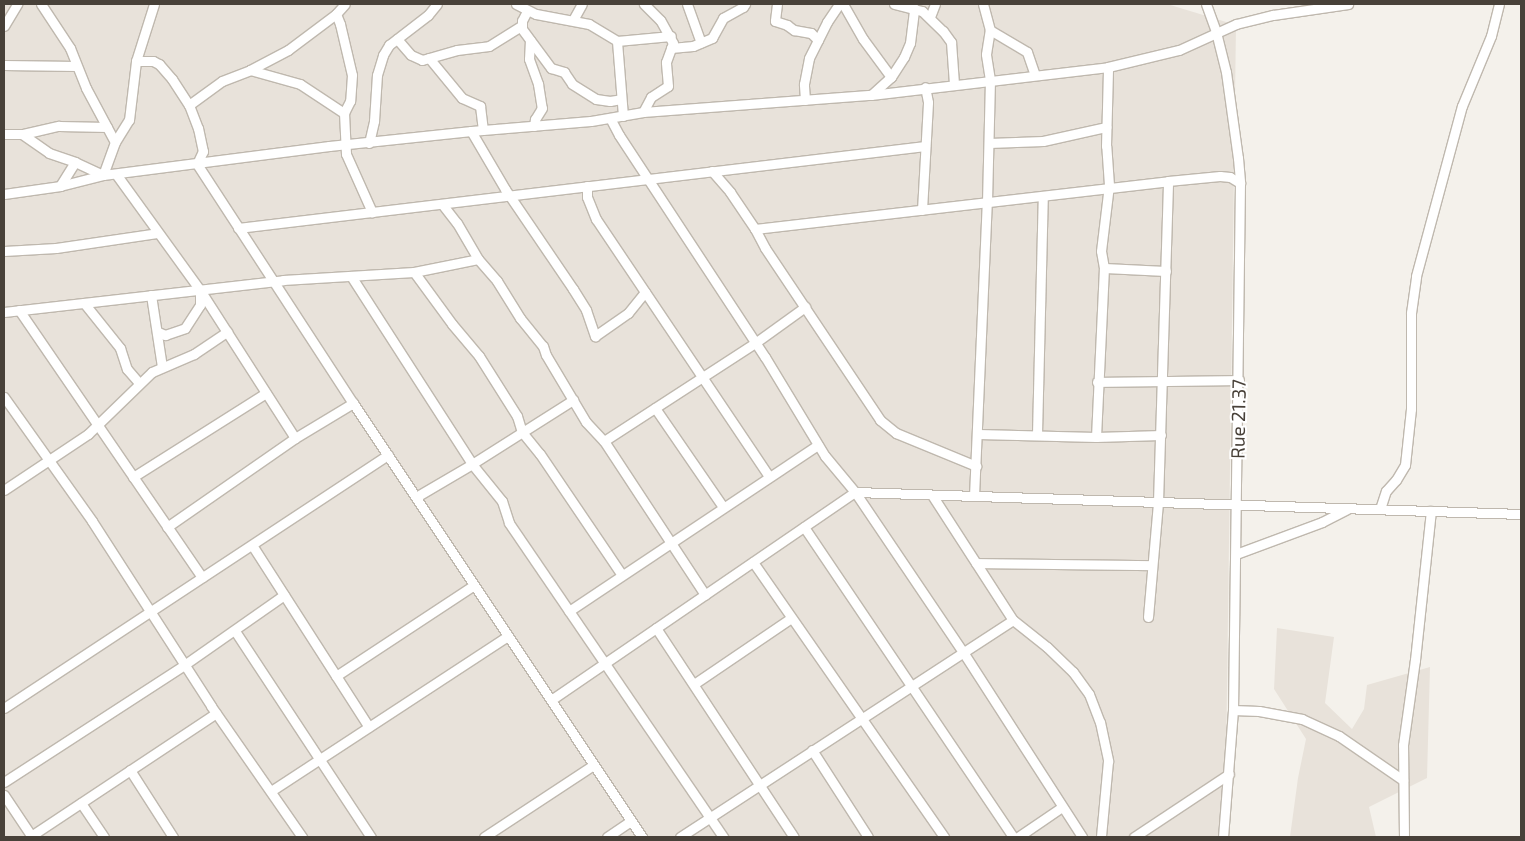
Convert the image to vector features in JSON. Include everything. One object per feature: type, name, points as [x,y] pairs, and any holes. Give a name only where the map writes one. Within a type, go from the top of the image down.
[{"type":"street","points":[[4,26],[17,4]]},
{"type":"street","points":[[41,4],[70,48],[76,66],[115,142]]},
{"type":"street","points":[[103,175],[115,142],[131,112],[131,89],[136,61],[154,4]]},
{"type":"street","points":[[189,105],[222,81],[250,70],[288,50],[336,14],[345,4]]},
{"type":"street","points":[[369,143],[380,64],[389,45],[428,15],[437,4]]},
{"type":"street","points":[[516,4],[527,11],[589,24],[617,41],[671,36]]},
{"type":"street","points":[[573,20],[582,4]]},
{"type":"street","points":[[643,112],[651,97],[668,86],[666,62],[673,43],[671,36],[660,20],[644,4]]},
{"type":"street","points":[[686,4],[701,43]]},
{"type":"street","points":[[671,48],[701,43],[712,38],[723,18],[744,7],[745,4]]},
{"type":"street","points":[[777,4],[775,21],[787,25],[794,30],[811,33],[818,40]]},
{"type":"street","points":[[805,100],[804,84],[809,58],[839,4]]},
{"type":"street","points":[[843,4],[863,39],[891,77]]},
{"type":"street","points":[[894,4],[914,8],[930,16],[951,42],[954,84]]},
{"type":"street","points":[[930,16],[936,4]]},
{"type":"street","points":[[974,496],[989,143],[990,80],[986,54],[990,30],[983,4]]},
{"type":"street","name":"Rue 21.37","points":[[1206,4],[1216,32],[1230,96],[1240,182],[1239,380],[1233,710],[1223,837]]},
{"type":"street","points":[[4,194],[60,186],[103,175],[346,145],[610,118],[643,112],[871,95],[925,87],[1108,67],[1179,50],[1216,32],[1273,14],[1348,4]]},
{"type":"street","points":[[1380,509],[1386,491],[1396,480],[1405,465],[1411,408],[1411,313],[1416,276],[1462,106],[1491,36],[1499,4]]},
{"type":"street","points":[[871,95],[899,67],[910,43],[914,8]]},
{"type":"street","points":[[397,39],[415,58],[429,58],[457,50],[489,46],[521,26],[527,11]]},
{"type":"street","points":[[336,14],[352,75],[350,101],[344,113],[346,145],[350,165],[372,212]]},
{"type":"street","points":[[521,26],[551,68],[564,72],[575,86],[599,100],[621,99]]},
{"type":"street","points":[[990,30],[1027,52],[1035,75]]},
{"type":"street","points":[[530,40],[529,59],[538,84],[542,108],[535,119],[534,126]]},
{"type":"street","points":[[617,41],[623,116]]},
{"type":"street","points":[[429,58],[462,98],[480,106],[483,130]]},
{"type":"street","points":[[136,61],[152,61],[159,64],[172,79],[189,105],[203,147],[197,164]]},
{"type":"street","points":[[4,65],[76,66]]},
{"type":"street","points":[[1096,437],[1097,382],[1104,268],[1101,251],[1108,189],[1106,127],[1108,67]]},
{"type":"street","points":[[250,70],[300,84],[344,113]]},
{"type":"street","points":[[922,210],[928,102],[925,87]]},
{"type":"street","points":[[610,118],[755,343],[818,445],[855,492],[964,652],[1082,837]]},
{"type":"street","points":[[4,134],[22,134],[59,126],[107,127]]},
{"type":"street","points":[[989,143],[1043,141],[1106,127]]},
{"type":"street","points":[[471,131],[505,189],[512,195],[583,304],[595,336],[628,313],[646,292]]},
{"type":"street","points":[[22,134],[49,153],[103,175]]},
{"type":"street","points":[[238,228],[925,146]]},
{"type":"street","points":[[60,186],[75,162]]},
{"type":"street","points":[[197,164],[353,403],[642,837]]},
{"type":"street","points":[[712,171],[730,192],[755,229],[880,420],[896,433],[976,466]]},
{"type":"street","points":[[116,174],[200,290],[295,438]]},
{"type":"street","points":[[755,229],[1168,181],[1220,176],[1230,177],[1240,182]]},
{"type":"street","points":[[1148,617],[1158,502],[1168,181]]},
{"type":"street","points":[[587,186],[587,198],[596,219],[769,476]]},
{"type":"street","points":[[1037,434],[1044,196]]},
{"type":"street","points":[[442,204],[457,223],[478,259],[497,281],[520,318],[543,346],[546,355],[586,422],[604,441],[705,595]]},
{"type":"street","points":[[4,251],[56,248],[157,233]]},
{"type":"street","points":[[4,312],[274,282],[414,272],[478,259]]},
{"type":"street","points":[[1104,268],[1166,271]]},
{"type":"street","points":[[414,272],[452,324],[479,356],[517,416],[522,432],[540,454],[622,575]]},
{"type":"street","points":[[351,276],[472,464],[502,501],[509,523],[723,837]]},
{"type":"street","points":[[158,332],[165,335],[186,328],[200,305],[200,290]]},
{"type":"street","points":[[151,295],[162,368]]},
{"type":"street","points":[[84,303],[120,348],[127,369],[139,383]]},
{"type":"street","points":[[604,441],[755,343],[805,307]]},
{"type":"street","points":[[19,310],[202,578]]},
{"type":"street","points":[[4,490],[97,425],[152,372],[194,354],[226,332]]},
{"type":"street","points":[[1097,382],[1239,380]]},
{"type":"street","points":[[133,476],[266,393]]},
{"type":"street","points":[[4,397],[119,562],[184,665],[302,837]]},
{"type":"street","points":[[416,497],[573,400]]},
{"type":"street","points":[[167,527],[295,438],[353,403]]},
{"type":"street","points":[[655,408],[724,507]]},
{"type":"street","points":[[978,434],[1096,437],[1160,435]]},
{"type":"street","points":[[569,611],[818,445]]},
{"type":"street","points":[[4,708],[388,455]]},
{"type":"street","points":[[550,700],[855,492],[1521,514]]},
{"type":"street","points":[[932,495],[1013,620],[1047,647],[1073,672],[1089,694],[1106,744],[1108,761],[1101,837]]},
{"type":"street","points":[[1236,554],[1322,522],[1348,508]]},
{"type":"street","points":[[1404,837],[1403,745],[1415,660],[1431,511]]},
{"type":"street","points":[[804,527],[1013,837]]},
{"type":"street","points":[[252,545],[370,727]]},
{"type":"street","points":[[753,562],[944,837]]},
{"type":"street","points":[[976,563],[1152,565]]},
{"type":"street","points":[[336,676],[474,585]]},
{"type":"street","points":[[4,782],[235,631],[284,595]]},
{"type":"street","points":[[694,684],[791,618]]},
{"type":"street","points":[[680,837],[1013,620]]},
{"type":"street","points":[[656,628],[794,837]]},
{"type":"street","points":[[235,631],[371,837]]},
{"type":"street","points":[[271,791],[508,636]]},
{"type":"street","points":[[1233,710],[1260,711],[1302,719],[1339,736],[1403,780]]},
{"type":"street","points":[[4,795],[31,837],[216,713]]},
{"type":"street","points":[[812,750],[868,837]]},
{"type":"street","points":[[485,837],[594,765]]},
{"type":"street","points":[[130,770],[173,837]]},
{"type":"street","points":[[1134,837],[1229,774]]},
{"type":"street","points":[[81,803],[104,837]]},
{"type":"street","points":[[1018,837],[1062,807]]},
{"type":"street","points":[[606,837],[631,821]]},
{"type":"shaded area","points":[[4,4],[1167,4],[1236,25],[1225,837],[4,837]]},
{"type":"shaded area","points":[[1277,628],[1334,637],[1325,703],[1352,729],[1364,709],[1367,685],[1430,667],[1427,778],[1369,807],[1376,837],[1290,837],[1298,778],[1306,739],[1274,689]]}]
